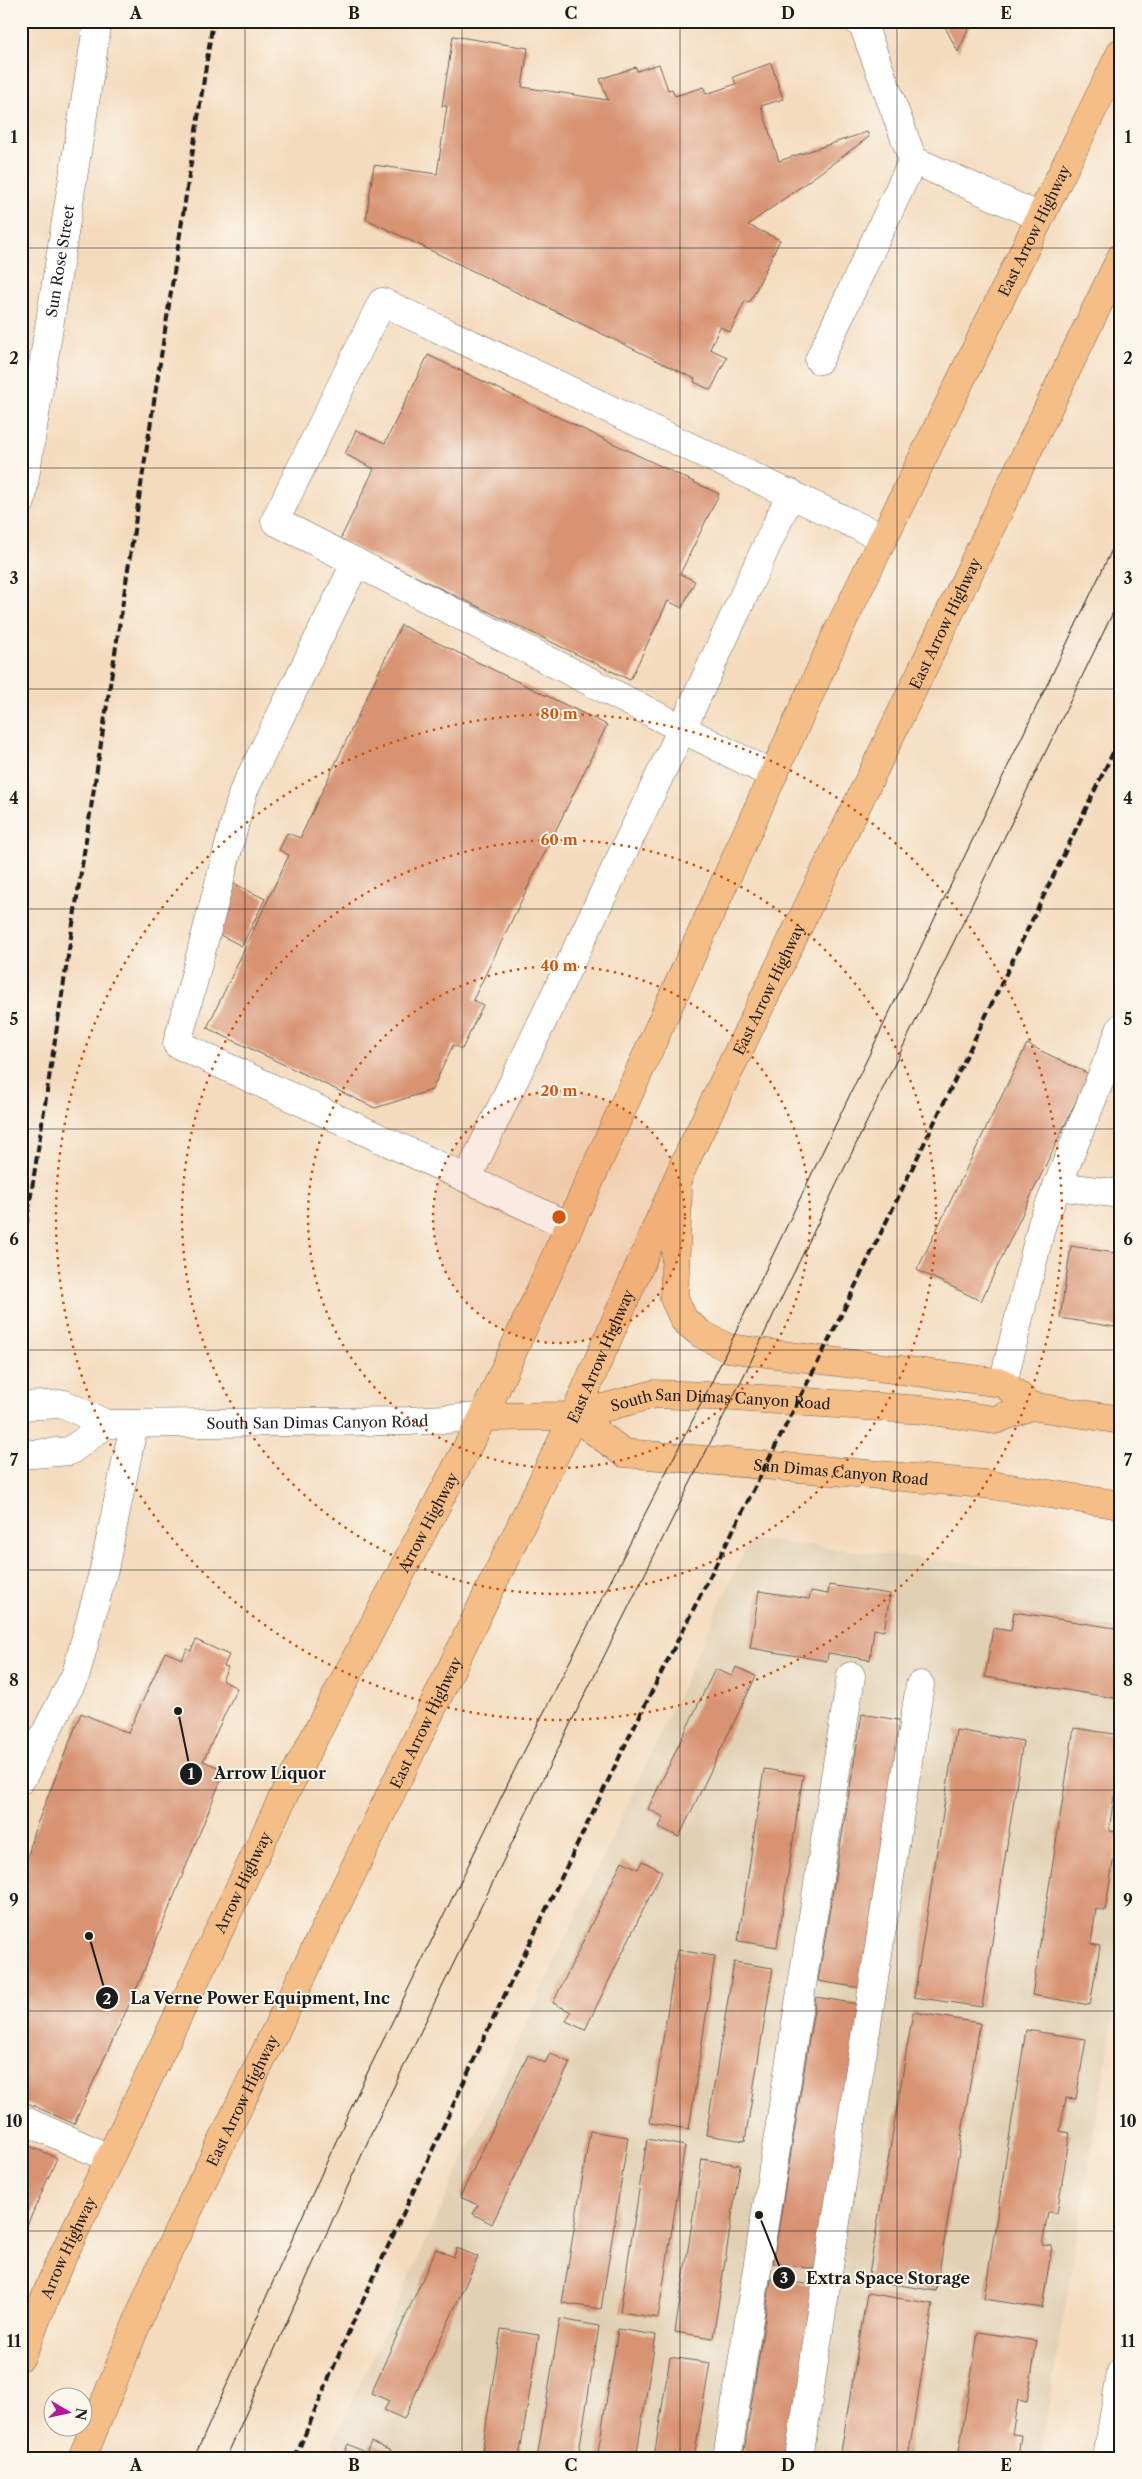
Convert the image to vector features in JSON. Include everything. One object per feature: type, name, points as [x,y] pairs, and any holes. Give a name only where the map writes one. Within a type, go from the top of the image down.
[{"type":"main road","name":"East Arrow Highway","points":[[483,1417],[839,630],[1121,52]]},
{"type":"main road","name":"East Arrow Highway","points":[[82,2458],[155,2279],[574,1416],[678,1177],[1121,257]]},
{"type":"main road","points":[[678,1177],[674,1298],[684,1320],[701,1334],[728,1348],[746,1351],[1003,1383],[1031,1406],[1121,1420]]},
{"type":"main road","name":"South San Dimas Canyon Road","points":[[483,1417],[574,1416],[654,1394],[733,1397],[923,1410],[995,1420],[1031,1406]]},
{"type":"main road","name":"San Dimas Canyon Road","points":[[574,1416],[624,1453],[984,1484],[1121,1505]]},
{"type":"main road","name":"Arrow Highway","points":[[21,2357],[58,2266],[285,1792],[483,1417]]},
{"type":"street","name":"Sun Rose Street","points":[[21,502],[98,21]]},
{"type":"street","points":[[819,360],[913,160],[863,25],[857,21]]},
{"type":"street","points":[[913,160],[1040,217]]},
{"type":"street","points":[[773,775],[275,521],[382,302],[884,538]]},
{"type":"street","points":[[468,1177],[682,729],[791,493]]},
{"type":"street","points":[[356,562],[242,792],[177,1044],[468,1177],[569,1226]]},
{"type":"street","points":[[1003,1383],[1042,1224],[1121,1028]]},
{"type":"street","points":[[1057,1186],[1121,1194]]},
{"type":"street","name":"South San Dimas Canyon Road","points":[[21,1406],[64,1404],[106,1424],[408,1421],[483,1417]]},
{"type":"street","points":[[21,1455],[70,1452],[106,1424]]},
{"type":"street","points":[[21,1780],[76,1674],[104,1569],[134,1424]]},
{"type":"street","points":[[727,2458],[851,1676]]},
{"type":"street","points":[[799,2458],[920,1685]]},
{"type":"street","points":[[21,2118],[110,2158]]},
{"type":"street","points":[[1113,2442],[1121,2372]]},
{"type":"shaded area","points":[[750,1539],[1121,1580],[1121,1972],[1040,2458],[326,2458]]},
{"type":"building","points":[[942,21],[972,21],[958,52]]},
{"type":"building","points":[[453,36],[528,48],[522,87],[608,100],[600,79],[636,67],[637,71],[659,64],[668,90],[672,89],[675,96],[704,87],[706,94],[736,84],[733,77],[771,63],[783,99],[761,106],[779,161],[867,132],[869,137],[748,225],[780,240],[750,302],[745,301],[730,332],[720,327],[710,349],[727,357],[711,390],[694,382],[695,379],[366,219],[374,165],[437,174],[447,106],[442,106]]},
{"type":"building","points":[[428,355],[719,494],[680,574],[695,581],[682,608],[668,601],[630,680],[340,540],[374,469],[345,454],[356,430],[385,443]]},
{"type":"building","points":[[401,625],[607,725],[473,1000],[483,1005],[462,1049],[453,1045],[432,1090],[375,1108],[207,1028],[289,855],[279,850],[287,833],[300,838]]},
{"type":"building","points":[[233,883],[265,899],[242,946],[210,930]]},
{"type":"building","points":[[1027,1044],[1089,1074],[981,1301],[917,1270]]},
{"type":"building","points":[[1071,1246],[1121,1254],[1121,1328],[1060,1318]]},
{"type":"building","points":[[829,1585],[890,1594],[884,1631],[874,1629],[870,1660],[828,1653],[827,1661],[750,1648],[759,1591],[809,1599],[811,1591],[828,1594]]},
{"type":"building","points":[[1014,1612],[1121,1629],[1121,1699],[985,1677],[993,1628],[1011,1631]]},
{"type":"building","points":[[196,1640],[229,1655],[224,1666],[228,1667],[222,1680],[237,1688],[203,1761],[225,1770],[139,1983],[74,2124],[21,2100],[21,1889],[33,1834],[81,1713],[128,1733],[165,1652],[182,1659],[187,1649],[191,1651]]},
{"type":"building","points":[[736,1667],[756,1676],[679,1837],[659,1827],[664,1817],[648,1809],[715,1669],[732,1676]]},
{"type":"building","points":[[862,1714],[910,1722],[866,1989],[818,1981]]},
{"type":"building","points":[[1074,1728],[1121,1735],[1121,1797],[1114,1796],[1109,1831],[1118,1832],[1105,1911],[1096,1909],[1091,1944],[1100,1946],[1090,2005],[1032,1995]]},
{"type":"building","points":[[956,1730],[1023,1741],[982,2007],[914,1997]]},
{"type":"building","points":[[764,1769],[803,1775],[777,1947],[738,1941]]},
{"type":"building","points":[[622,1861],[638,1869],[642,1861],[662,1871],[585,2030],[566,2021],[571,2012],[553,2003]]},
{"type":"building","points":[[677,1950],[715,1956],[689,2129],[650,2123]]},
{"type":"building","points":[[734,1962],[773,1968],[745,2141],[706,2135]]},
{"type":"building","points":[[816,1997],[864,2005],[822,2270],[773,2263]]},
{"type":"building","points":[[913,2012],[980,2023],[936,2291],[868,2280]]},
{"type":"building","points":[[1026,2030],[1086,2039],[1076,2099],[1066,2098],[1060,2131],[1070,2133],[1057,2213],[1048,2212],[1042,2245],[1052,2246],[1042,2308],[984,2299]]},
{"type":"building","points":[[550,2053],[570,2063],[492,2224],[473,2214],[478,2205],[460,2197],[528,2055],[545,2063]]},
{"type":"building","points":[[590,2131],[628,2137],[601,2309],[562,2303]]},
{"type":"building","points":[[647,2139],[685,2146],[658,2318],[620,2312]]},
{"type":"building","points":[[21,2142],[57,2158],[21,2239]]},
{"type":"building","points":[[702,2159],[740,2165],[713,2338],[675,2332]]},
{"type":"building","points":[[457,2248],[478,2257],[404,2419],[384,2410],[389,2401],[371,2393],[436,2249],[454,2257]]},
{"type":"building","points":[[771,2279],[819,2286],[792,2458],[743,2458]]},
{"type":"building","points":[[867,2293],[933,2304],[908,2458],[840,2458]]},
{"type":"building","points":[[560,2319],[599,2326],[578,2458],[537,2458]]},
{"type":"building","points":[[501,2329],[539,2335],[519,2458],[481,2458]]},
{"type":"building","points":[[618,2329],[656,2335],[636,2458],[597,2458]]},
{"type":"building","points":[[978,2332],[1037,2341],[1027,2402],[1018,2400],[1012,2434],[1021,2435],[1018,2458],[958,2458]]},
{"type":"building","points":[[670,2357],[710,2363],[694,2458],[654,2458]]},
{"type":"building","points":[[371,2442],[391,2451],[389,2458],[342,2458],[348,2444],[366,2453]]},
{"type":"tram line","points":[[194,2458],[359,2090],[515,1769],[705,1396],[1121,531]]},
{"type":"tram line","points":[[226,2458],[372,2132],[537,1791],[755,1353],[1121,596]]},
{"type":"railway","points":[[21,1259],[213,21]]},
{"type":"railway","points":[[295,2458],[349,2331],[485,2036],[631,1733],[834,1330],[1121,736]]},
{"type":"place","name":"Arrow Liquor","points":[[178,1711]]},
{"type":"place","name":"La Verne Power Equipment, Inc","points":[[89,1936]]},
{"type":"place","name":"Extra Space Storage","points":[[759,2215]]}]
